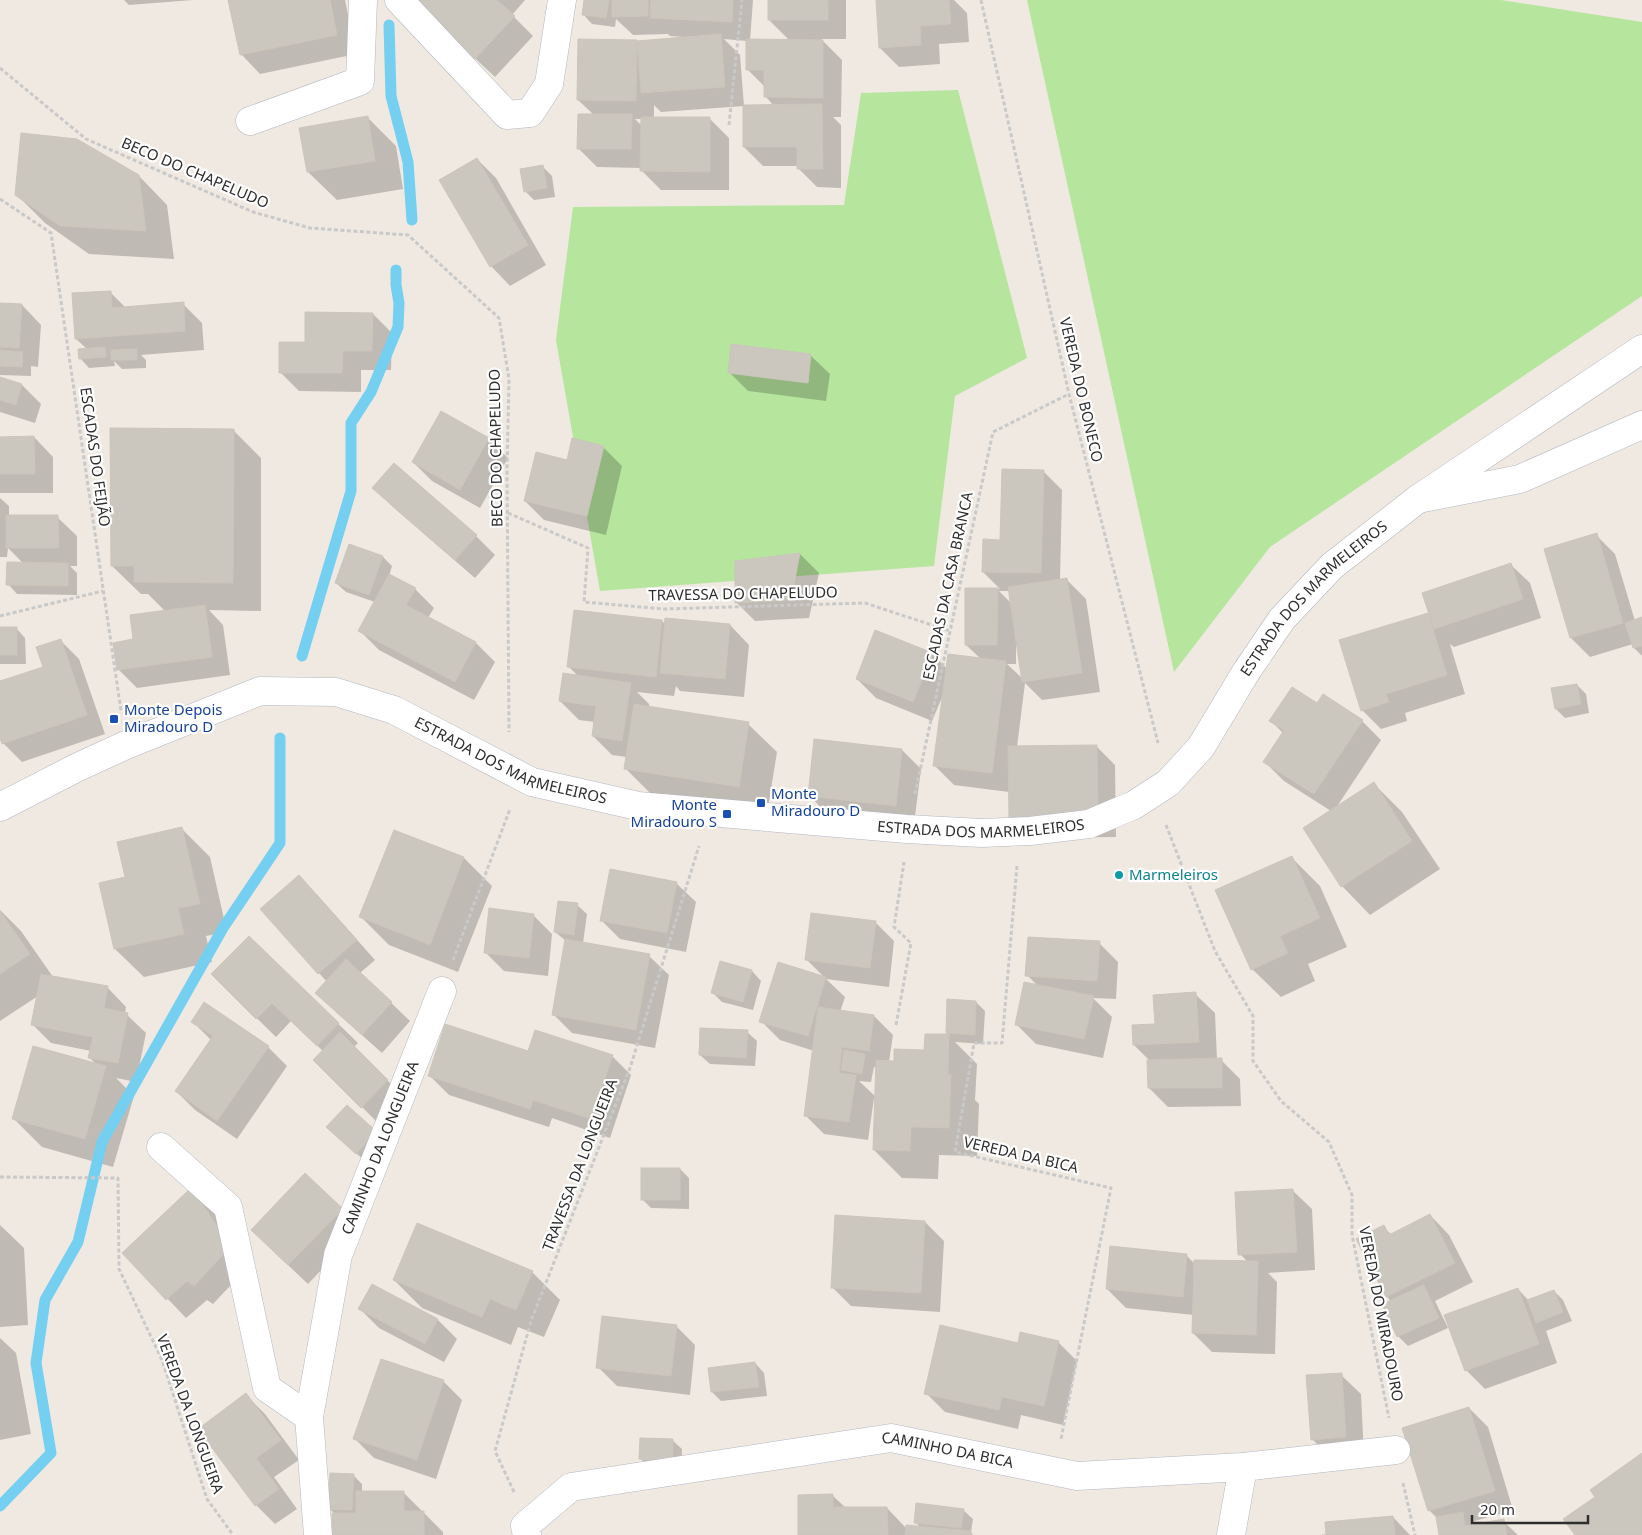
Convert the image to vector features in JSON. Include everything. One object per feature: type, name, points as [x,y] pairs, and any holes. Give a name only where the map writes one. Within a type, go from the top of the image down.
[{"type":"street","points":[[250,121],[360,81],[364,0]]},
{"type":"street","points":[[399,0],[507,116],[530,113],[549,84],[562,0]]},
{"type":"street","name":"ESTRADA DOS MARMELEIROS","points":[[0,807],[126,745],[260,691],[336,692],[394,710],[521,778],[638,806],[710,812],[906,842],[981,833],[1019,832],[1089,824],[1134,805],[1161,787],[1201,747],[1246,672],[1282,619],[1332,566],[1418,499],[1642,349]]},
{"type":"street","points":[[1418,499],[1520,479],[1642,425]]},
{"type":"street","name":"CAMINHO DA LONGUEIRA","points":[[318,1535],[309,1417],[338,1255],[442,991]]},
{"type":"street","points":[[161,1146],[228,1208],[267,1388],[309,1417]]},
{"type":"street","name":"CAMINHO DA BICA","points":[[527,1529],[571,1487],[891,1438],[1077,1476],[1242,1467],[1396,1450]]},
{"type":"street","points":[[1231,1535],[1242,1467]]},
{"type":"path","points":[[729,124],[742,0]]},
{"type":"path","name":"VEREDA DO BONECO","points":[[981,0],[1069,394],[1161,787]]},
{"type":"path","name":"BECO DO CHAPELUDO","points":[[0,68],[86,139],[253,212],[310,228],[408,234],[499,318],[509,379],[507,469],[509,738]]},
{"type":"path","name":"ESCADAS DO FEIJÃO","points":[[0,199],[51,233],[126,745]]},
{"type":"path","name":"ESCADAS DA CASA BRANCA","points":[[896,1025],[911,943],[894,927],[906,842],[993,432],[1069,394]]},
{"type":"path","name":"TRAVESSA DO CHAPELUDO","points":[[508,513],[588,548],[584,602],[664,608],[865,603],[950,632]]},
{"type":"path","points":[[0,616],[103,591]]},
{"type":"path","points":[[442,991],[521,778]]},
{"type":"path","name":"VEREDA DO MIRADOURO","points":[[1161,787],[1215,951],[1253,1016],[1253,1061],[1281,1101],[1329,1142],[1352,1195],[1352,1235],[1415,1535]]},
{"type":"path","name":"TRAVESSA DA LONGUEIRA","points":[[527,1529],[495,1451],[531,1321],[630,1068],[710,812]]},
{"type":"path","name":"VEREDA DA BICA","points":[[1019,832],[1002,1043],[974,1043],[955,1152],[1111,1188],[1055,1472]]},
{"type":"path","name":"VEREDA DA LONGUEIRA","points":[[0,1178],[118,1178],[119,1269],[162,1360],[207,1499],[233,1535]]},
{"type":"green space","points":[[1027,0],[1501,0],[1642,22],[1642,296],[1270,547],[1174,672]]},
{"type":"green space","points":[[958,90],[1027,358],[955,396],[934,566],[600,591],[556,340],[573,207],[844,205],[861,93]]},
{"type":"building","points":[[228,0],[330,0],[337,35],[240,55]]},
{"type":"building","points":[[412,0],[497,0],[515,16],[475,59]]},
{"type":"building","points":[[584,0],[609,0],[606,18],[582,15]]},
{"type":"building","points":[[612,0],[648,0],[648,16],[612,17]]},
{"type":"building","points":[[651,0],[733,0],[732,22],[650,18]]},
{"type":"building","points":[[768,0],[828,0],[828,20],[768,20]]},
{"type":"building","points":[[876,0],[949,0],[951,24],[920,26],[921,45],[879,48]]},
{"type":"building","points":[[721,34],[725,87],[641,93],[637,41]]},
{"type":"building","points":[[578,39],[637,40],[636,101],[577,100]]},
{"type":"building","points":[[746,39],[823,40],[823,98],[764,97],[764,70],[746,70]]},
{"type":"building","points":[[822,104],[823,169],[797,169],[797,147],[743,147],[743,105]]},
{"type":"building","points":[[578,114],[632,114],[631,149],[577,149]]},
{"type":"building","points":[[368,116],[375,161],[307,172],[299,128]]},
{"type":"building","points":[[641,117],[710,117],[710,172],[640,171]]},
{"type":"building","points":[[21,133],[77,139],[139,175],[146,231],[60,226],[15,195]]},
{"type":"building","points":[[477,158],[528,245],[490,267],[439,180]]},
{"type":"building","points":[[543,165],[547,188],[524,192],[520,169]]},
{"type":"building","points":[[111,291],[112,308],[184,302],[185,331],[75,339],[72,293]]},
{"type":"building","points":[[0,303],[22,304],[19,348],[0,347]]},
{"type":"building","points":[[305,312],[373,313],[372,351],[343,351],[342,373],[279,373],[279,342],[305,342]]},
{"type":"building","points":[[731,344],[811,354],[808,383],[728,373]]},
{"type":"building","points":[[105,347],[106,357],[79,359],[78,349]]},
{"type":"building","points":[[137,349],[137,360],[111,360],[111,350]]},
{"type":"building","points":[[0,350],[23,352],[22,367],[0,366]]},
{"type":"building","points":[[0,377],[22,384],[16,405],[0,400]]},
{"type":"building","points":[[441,411],[489,438],[460,490],[412,462]]},
{"type":"building","points":[[110,428],[234,429],[233,583],[134,582],[134,566],[111,566]]},
{"type":"building","points":[[34,436],[35,474],[0,474],[0,437]]},
{"type":"building","points":[[572,438],[604,446],[587,516],[524,501],[536,452],[567,460]]},
{"type":"building","points":[[394,463],[477,535],[455,560],[372,488]]},
{"type":"building","points":[[1002,469],[1044,470],[1041,573],[982,572],[983,539],[1000,540]]},
{"type":"building","points":[[6,515],[58,515],[59,548],[6,548]]},
{"type":"building","points":[[1597,533],[1623,623],[1570,638],[1544,549]]},
{"type":"building","points":[[349,544],[383,556],[369,595],[335,583]]},
{"type":"building","points":[[800,553],[791,600],[735,603],[735,561]]},
{"type":"building","points":[[7,562],[68,563],[68,586],[6,585]]},
{"type":"building","points":[[1511,563],[1523,599],[1434,629],[1422,593]]},
{"type":"building","points":[[389,574],[416,588],[406,605],[476,642],[455,682],[358,631]]},
{"type":"building","points":[[1067,578],[1082,673],[1022,682],[1008,587]]},
{"type":"building","points":[[965,588],[998,588],[997,645],[965,645]]},
{"type":"building","points":[[205,605],[212,657],[117,670],[113,643],[133,639],[130,615]]},
{"type":"building","points":[[574,610],[662,620],[656,677],[567,667]]},
{"type":"building","points":[[1428,613],[1447,675],[1386,694],[1389,702],[1361,711],[1339,640]]},
{"type":"building","points":[[1642,617],[1642,646],[1633,648],[1625,623]]},
{"type":"building","points":[[665,618],[730,624],[725,679],[660,673]]},
{"type":"building","points":[[0,627],[17,627],[17,655],[0,655]]},
{"type":"building","points":[[875,630],[933,653],[913,702],[856,679]]},
{"type":"building","points":[[61,639],[87,715],[2,744],[0,738],[0,681],[43,667],[36,647]]},
{"type":"building","points":[[948,654],[1006,661],[992,773],[933,766]]},
{"type":"building","points":[[563,673],[631,683],[622,741],[592,736],[596,706],[559,701]]},
{"type":"building","points":[[1577,684],[1581,704],[1555,709],[1551,688]]},
{"type":"building","points":[[1292,687],[1317,703],[1323,694],[1363,720],[1314,794],[1263,762],[1284,730],[1269,721]]},
{"type":"building","points":[[634,704],[749,722],[739,787],[624,769]]},
{"type":"building","points":[[814,739],[902,749],[896,806],[808,796]]},
{"type":"building","points":[[1097,745],[1098,819],[1009,820],[1008,746]]},
{"type":"building","points":[[1374,782],[1412,841],[1341,887],[1303,828]]},
{"type":"building","points":[[182,827],[200,904],[178,908],[184,934],[114,949],[99,883],[125,877],[117,842]]},
{"type":"building","points":[[394,830],[464,857],[430,945],[359,917]]},
{"type":"building","points":[[1292,856],[1320,918],[1280,936],[1288,953],[1251,970],[1215,890]]},
{"type":"building","points":[[610,869],[677,882],[667,933],[600,921]]},
{"type":"building","points":[[299,875],[357,940],[318,974],[260,909]]},
{"type":"building","points":[[558,901],[578,903],[574,935],[554,932]]},
{"type":"building","points":[[489,908],[534,914],[529,958],[484,953]]},
{"type":"building","points":[[0,911],[30,954],[0,974]]},
{"type":"building","points":[[811,913],[876,921],[870,968],[805,960]]},
{"type":"building","points":[[249,936],[339,1023],[317,1046],[272,1003],[256,1019],[211,974]]},
{"type":"building","points":[[1028,937],[1100,941],[1097,981],[1025,976]]},
{"type":"building","points":[[565,939],[650,954],[636,1030],[552,1015]]},
{"type":"building","points":[[346,959],[392,1002],[362,1035],[315,993]]},
{"type":"building","points":[[720,961],[752,970],[743,1002],[711,993]]},
{"type":"building","points":[[778,962],[826,977],[808,1036],[759,1022]]},
{"type":"building","points":[[41,974],[108,986],[104,1008],[128,1013],[118,1063],[88,1058],[93,1037],[31,1025]]},
{"type":"building","points":[[1024,982],[1094,996],[1084,1039],[1015,1025]]},
{"type":"building","points":[[1196,992],[1199,1042],[1133,1045],[1132,1025],[1155,1024],[1153,995]]},
{"type":"building","points":[[947,999],[976,1001],[975,1035],[946,1033]]},
{"type":"building","points":[[204,1002],[269,1046],[217,1121],[175,1091],[213,1036],[191,1022]]},
{"type":"building","points":[[818,1007],[874,1015],[869,1051],[842,1047],[839,1073],[856,1075],[849,1122],[804,1116]]},
{"type":"building","points":[[445,1024],[528,1051],[535,1030],[613,1055],[591,1119],[533,1100],[530,1109],[428,1076]]},
{"type":"building","points":[[700,1028],[748,1030],[746,1058],[699,1055]]},
{"type":"building","points":[[340,1032],[388,1080],[361,1108],[313,1060]]},
{"type":"building","points":[[925,1034],[949,1034],[948,1075],[951,1074],[949,1128],[911,1127],[910,1151],[873,1150],[876,1060],[894,1061],[894,1049],[924,1050]]},
{"type":"building","points":[[33,1046],[106,1066],[85,1139],[12,1119]]},
{"type":"building","points":[[844,1050],[865,1054],[862,1074],[841,1070]]},
{"type":"building","points":[[1222,1058],[1222,1088],[1148,1088],[1147,1060]]},
{"type":"building","points":[[347,1105],[376,1131],[356,1154],[326,1127]]},
{"type":"building","points":[[641,1168],[680,1168],[680,1200],[641,1200]]},
{"type":"building","points":[[305,1173],[343,1209],[288,1265],[251,1230]]},
{"type":"building","points":[[192,1187],[230,1247],[194,1286],[187,1281],[166,1300],[122,1253]]},
{"type":"building","points":[[1293,1189],[1297,1252],[1238,1255],[1235,1192]]},
{"type":"building","points":[[1430,1214],[1455,1263],[1386,1297],[1356,1239],[1384,1225],[1389,1235]]},
{"type":"building","points":[[835,1215],[925,1221],[921,1293],[831,1288]]},
{"type":"building","points":[[417,1223],[533,1271],[516,1310],[490,1299],[482,1317],[393,1280]]},
{"type":"building","points":[[1110,1246],[1187,1254],[1183,1297],[1106,1289]]},
{"type":"building","points":[[1194,1260],[1258,1261],[1256,1335],[1192,1333]]},
{"type":"building","points":[[372,1284],[438,1319],[425,1344],[358,1309]]},
{"type":"building","points":[[1424,1285],[1439,1318],[1397,1337],[1382,1304]]},
{"type":"building","points":[[1518,1288],[1539,1344],[1465,1371],[1444,1315]]},
{"type":"building","points":[[1554,1290],[1563,1312],[1536,1323],[1527,1300]]},
{"type":"building","points":[[602,1316],[677,1325],[671,1376],[596,1368]]},
{"type":"building","points":[[940,1325],[1018,1343],[1020,1332],[1059,1341],[1044,1406],[1002,1397],[999,1410],[924,1394]]},
{"type":"building","points":[[381,1359],[444,1380],[417,1460],[353,1439]]},
{"type":"building","points":[[755,1362],[759,1387],[711,1392],[708,1368]]},
{"type":"building","points":[[1342,1373],[1346,1437],[1311,1440],[1306,1375]]},
{"type":"building","points":[[246,1393],[281,1440],[256,1458],[279,1489],[255,1506],[198,1429]]},
{"type":"building","points":[[1469,1407],[1495,1491],[1428,1511],[1402,1428]]},
{"type":"building","points":[[640,1438],[673,1439],[673,1461],[639,1459]]},
{"type":"building","points":[[1642,1453],[1642,1535],[1575,1535],[1563,1519],[1595,1497],[1590,1490]]},
{"type":"building","points":[[330,1473],[354,1474],[352,1510],[328,1509]]},
{"type":"building","points":[[356,1491],[404,1491],[404,1511],[424,1511],[424,1535],[332,1535],[332,1513],[356,1513]]},
{"type":"building","points":[[833,1494],[833,1507],[887,1507],[888,1535],[798,1535],[798,1495]]},
{"type":"building","points":[[916,1503],[964,1509],[961,1528],[914,1523]]},
{"type":"building","points":[[1463,1512],[1465,1526],[1504,1519],[1507,1535],[1439,1535],[1436,1517]]},
{"type":"building","points":[[1393,1516],[1395,1535],[1326,1535],[1325,1522]]},
{"type":"building","points":[[906,1525],[971,1531],[971,1535],[905,1535]]},
{"type":"waterway","points":[[389,25],[391,96],[408,162],[412,220]]},
{"type":"waterway","points":[[302,656],[351,491],[351,423],[371,392],[398,327],[399,303],[396,270]]},
{"type":"waterway","points":[[0,1506],[51,1453],[36,1363],[45,1300],[78,1242],[102,1142],[223,928],[280,843],[280,738]]},
{"type":"place","name":"Monte Depois Miradouro D","points":[[114,719]]},
{"type":"place","name":"Monte Miradouro D","points":[[761,803]]},
{"type":"place","name":"Monte Miradouro S","points":[[727,814]]},
{"type":"place","name":"Marmeleiros","points":[[1119,875]]}]
